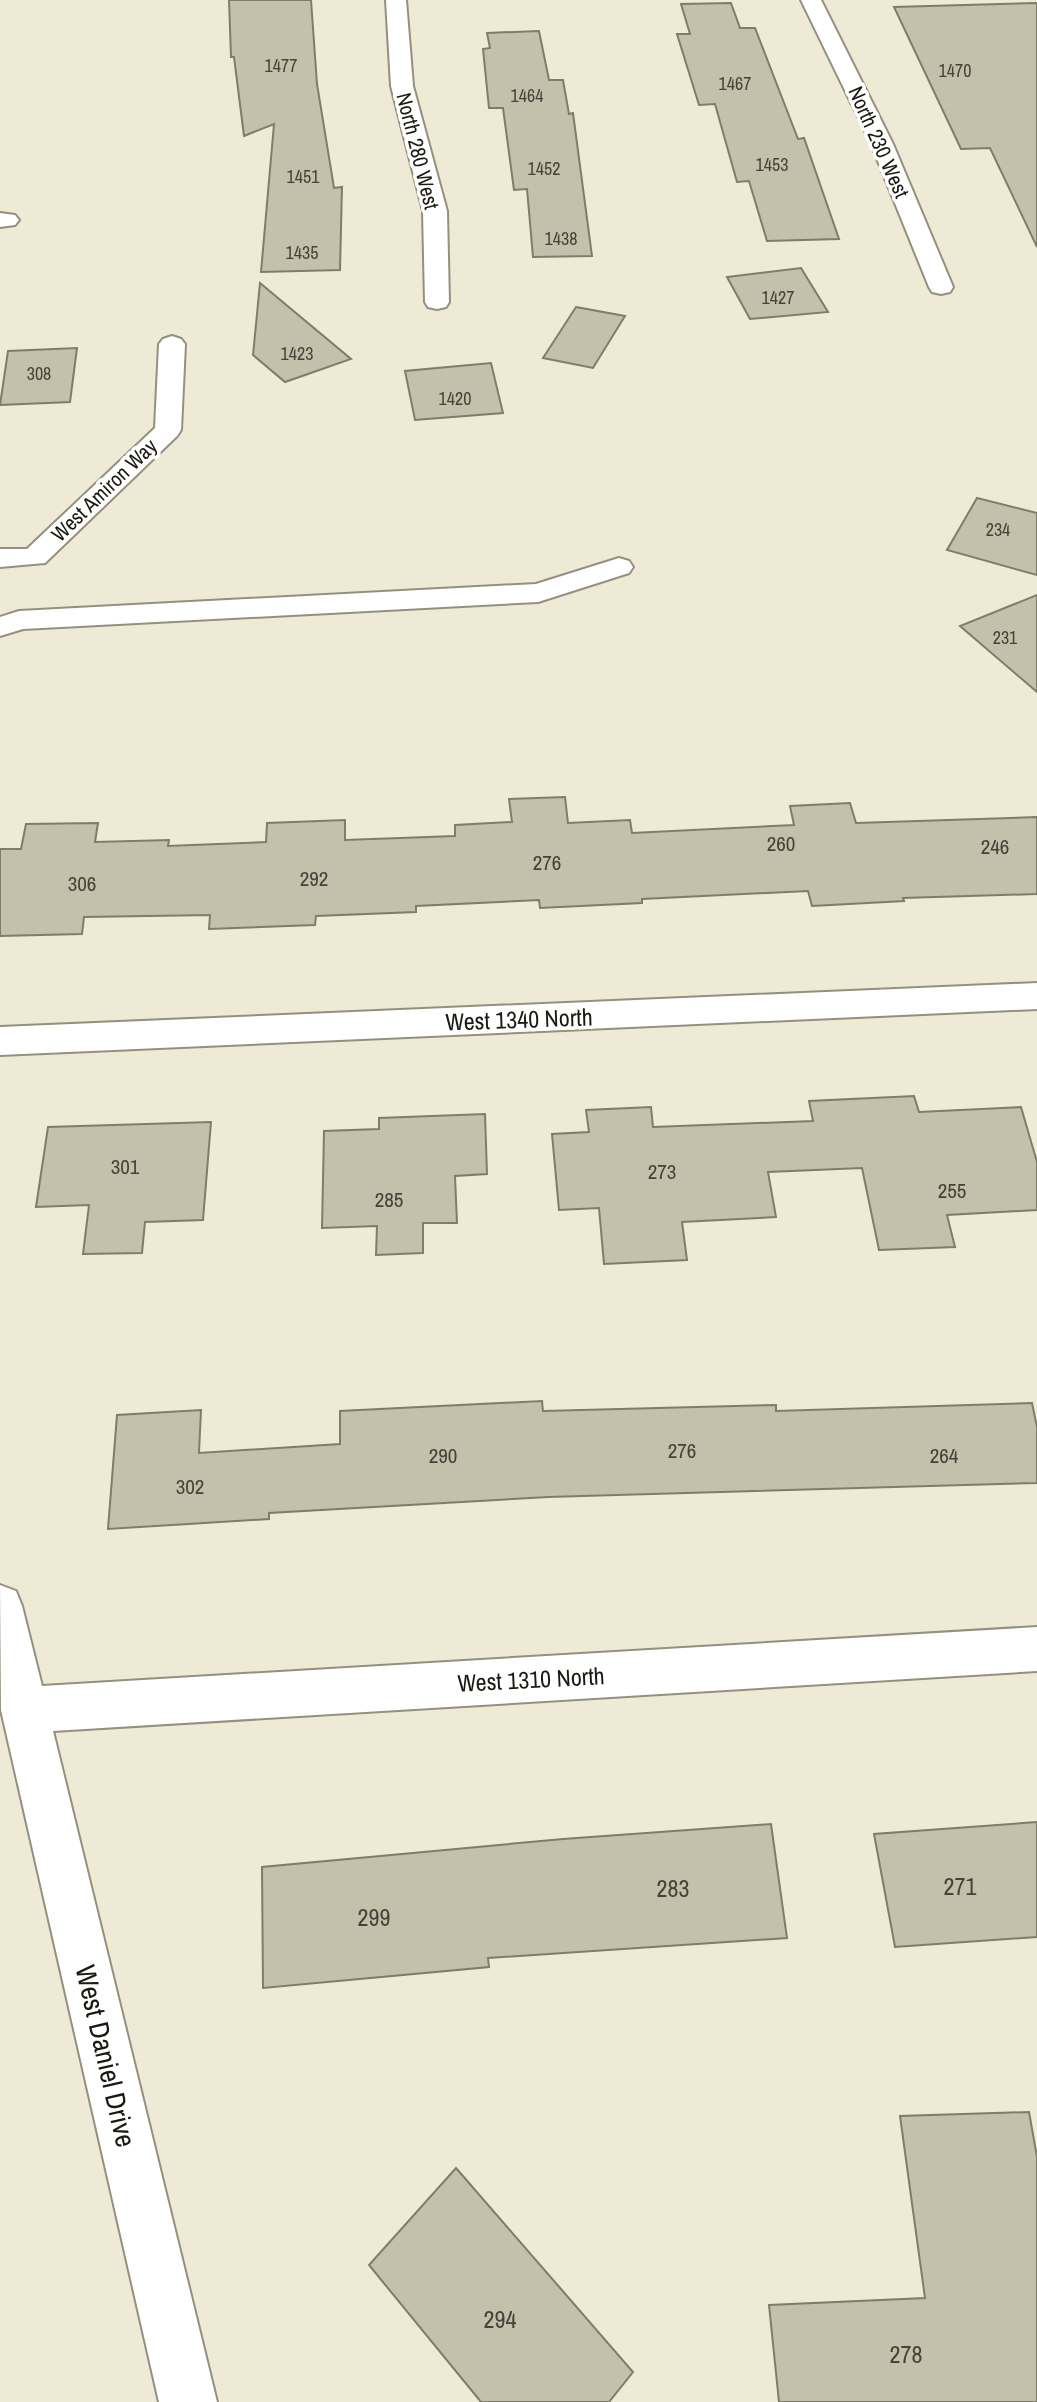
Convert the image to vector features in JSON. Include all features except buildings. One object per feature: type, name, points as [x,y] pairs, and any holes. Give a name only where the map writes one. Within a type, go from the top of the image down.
[{"type":"street","name":"North 280 West","points":[[396,0],[402,86],[435,211],[437,302]]},
{"type":"street","name":"North 230 West","points":[[811,0],[882,144],[941,287]]},
{"type":"street","name":"West Amiron Way","points":[[0,558],[35,557],[168,430],[173,344]]},
{"type":"street","points":[[0,627],[19,620],[538,593],[619,567]]},
{"type":"street","name":"West 1340 North","points":[[0,1041],[1037,996]]},
{"type":"street","name":"West Daniel Drive","points":[[0,1606],[188,2402]]},
{"type":"street","name":"West 1310 North","points":[[24,1710],[1037,1649]]}]
